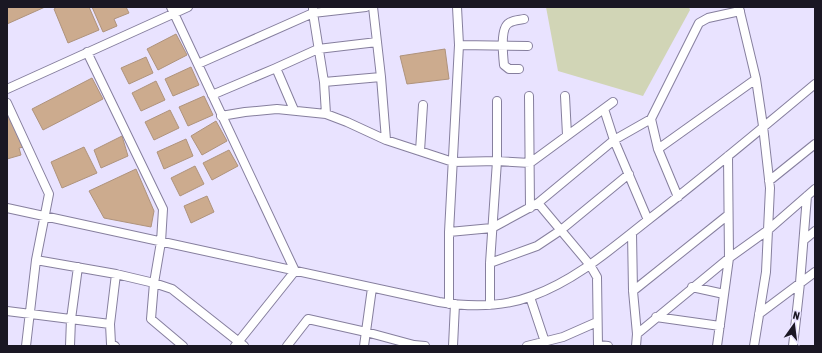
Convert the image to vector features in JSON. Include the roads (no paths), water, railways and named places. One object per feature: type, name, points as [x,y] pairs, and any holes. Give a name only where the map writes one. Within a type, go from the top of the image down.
[{"type":"street","points":[[7,88],[88,52],[173,10],[188,7]]},
{"type":"street","points":[[198,64],[313,10],[366,7]]},
{"type":"street","points":[[372,7],[381,77],[386,140]]},
{"type":"street","points":[[453,346],[449,232],[459,45],[457,7]]},
{"type":"street","points":[[449,232],[492,228],[530,208],[614,140],[651,119],[699,23],[708,18],[740,9],[756,79],[764,126],[770,181],[766,272],[754,346]]},
{"type":"street","points":[[173,10],[221,116],[295,271]]},
{"type":"street","points":[[313,10],[324,82],[326,114]]},
{"type":"street","points":[[519,69],[509,69],[504,65],[504,27],[510,22],[524,19]]},
{"type":"street","points":[[212,95],[318,49],[376,42]]},
{"type":"street","points":[[459,45],[528,46]]},
{"type":"street","points":[[88,52],[163,210],[161,242],[154,283],[151,319],[183,346]]},
{"type":"street","points":[[276,68],[294,110]]},
{"type":"street","points":[[324,82],[381,77]]},
{"type":"street","points":[[658,149],[756,79]]},
{"type":"street","points":[[7,208],[372,288],[452,304],[490,305],[510,302],[530,297],[571,278],[590,265],[678,197],[815,84]]},
{"type":"street","points":[[530,96],[530,208]]},
{"type":"street","points":[[565,96],[567,135]]},
{"type":"street","points":[[490,305],[490,263],[497,161],[497,101]]},
{"type":"street","points":[[221,116],[277,109],[326,114],[386,140],[453,162],[497,161],[530,163],[613,102]]},
{"type":"street","points":[[7,103],[49,194],[36,260],[26,346]]},
{"type":"street","points":[[420,151],[424,104]]},
{"type":"street","points":[[604,109],[614,140],[648,220]]},
{"type":"street","points":[[651,119],[658,149],[678,197]]},
{"type":"street","points":[[770,181],[815,144]]},
{"type":"street","points":[[717,346],[729,258],[728,156]]},
{"type":"street","points":[[490,263],[536,246],[561,230],[629,174]]},
{"type":"street","points":[[637,334],[692,287],[768,230],[815,189]]},
{"type":"street","points":[[793,346],[808,196]]},
{"type":"street","points":[[538,203],[590,265],[597,277],[598,345],[608,346]]},
{"type":"street","points":[[633,291],[728,215]]},
{"type":"street","points":[[804,240],[815,231]]},
{"type":"street","points":[[632,233],[633,291],[637,334],[636,346]]},
{"type":"street","points":[[36,260],[116,274],[172,289],[239,345],[295,271]]},
{"type":"street","points":[[70,346],[71,319],[78,267]]},
{"type":"street","points":[[759,314],[815,272]]},
{"type":"street","points":[[115,346],[111,344],[110,324],[116,274]]},
{"type":"street","points":[[692,287],[724,294]]},
{"type":"street","points":[[364,346],[372,288]]},
{"type":"street","points":[[530,297],[545,342]]},
{"type":"street","points":[[7,312],[110,324]]},
{"type":"street","points":[[656,317],[720,326]]},
{"type":"street","points":[[288,346],[308,319],[414,345],[425,346]]},
{"type":"street","points":[[527,346],[563,337],[597,322]]},
{"type":"street","points":[[562,346],[563,337]]}]
